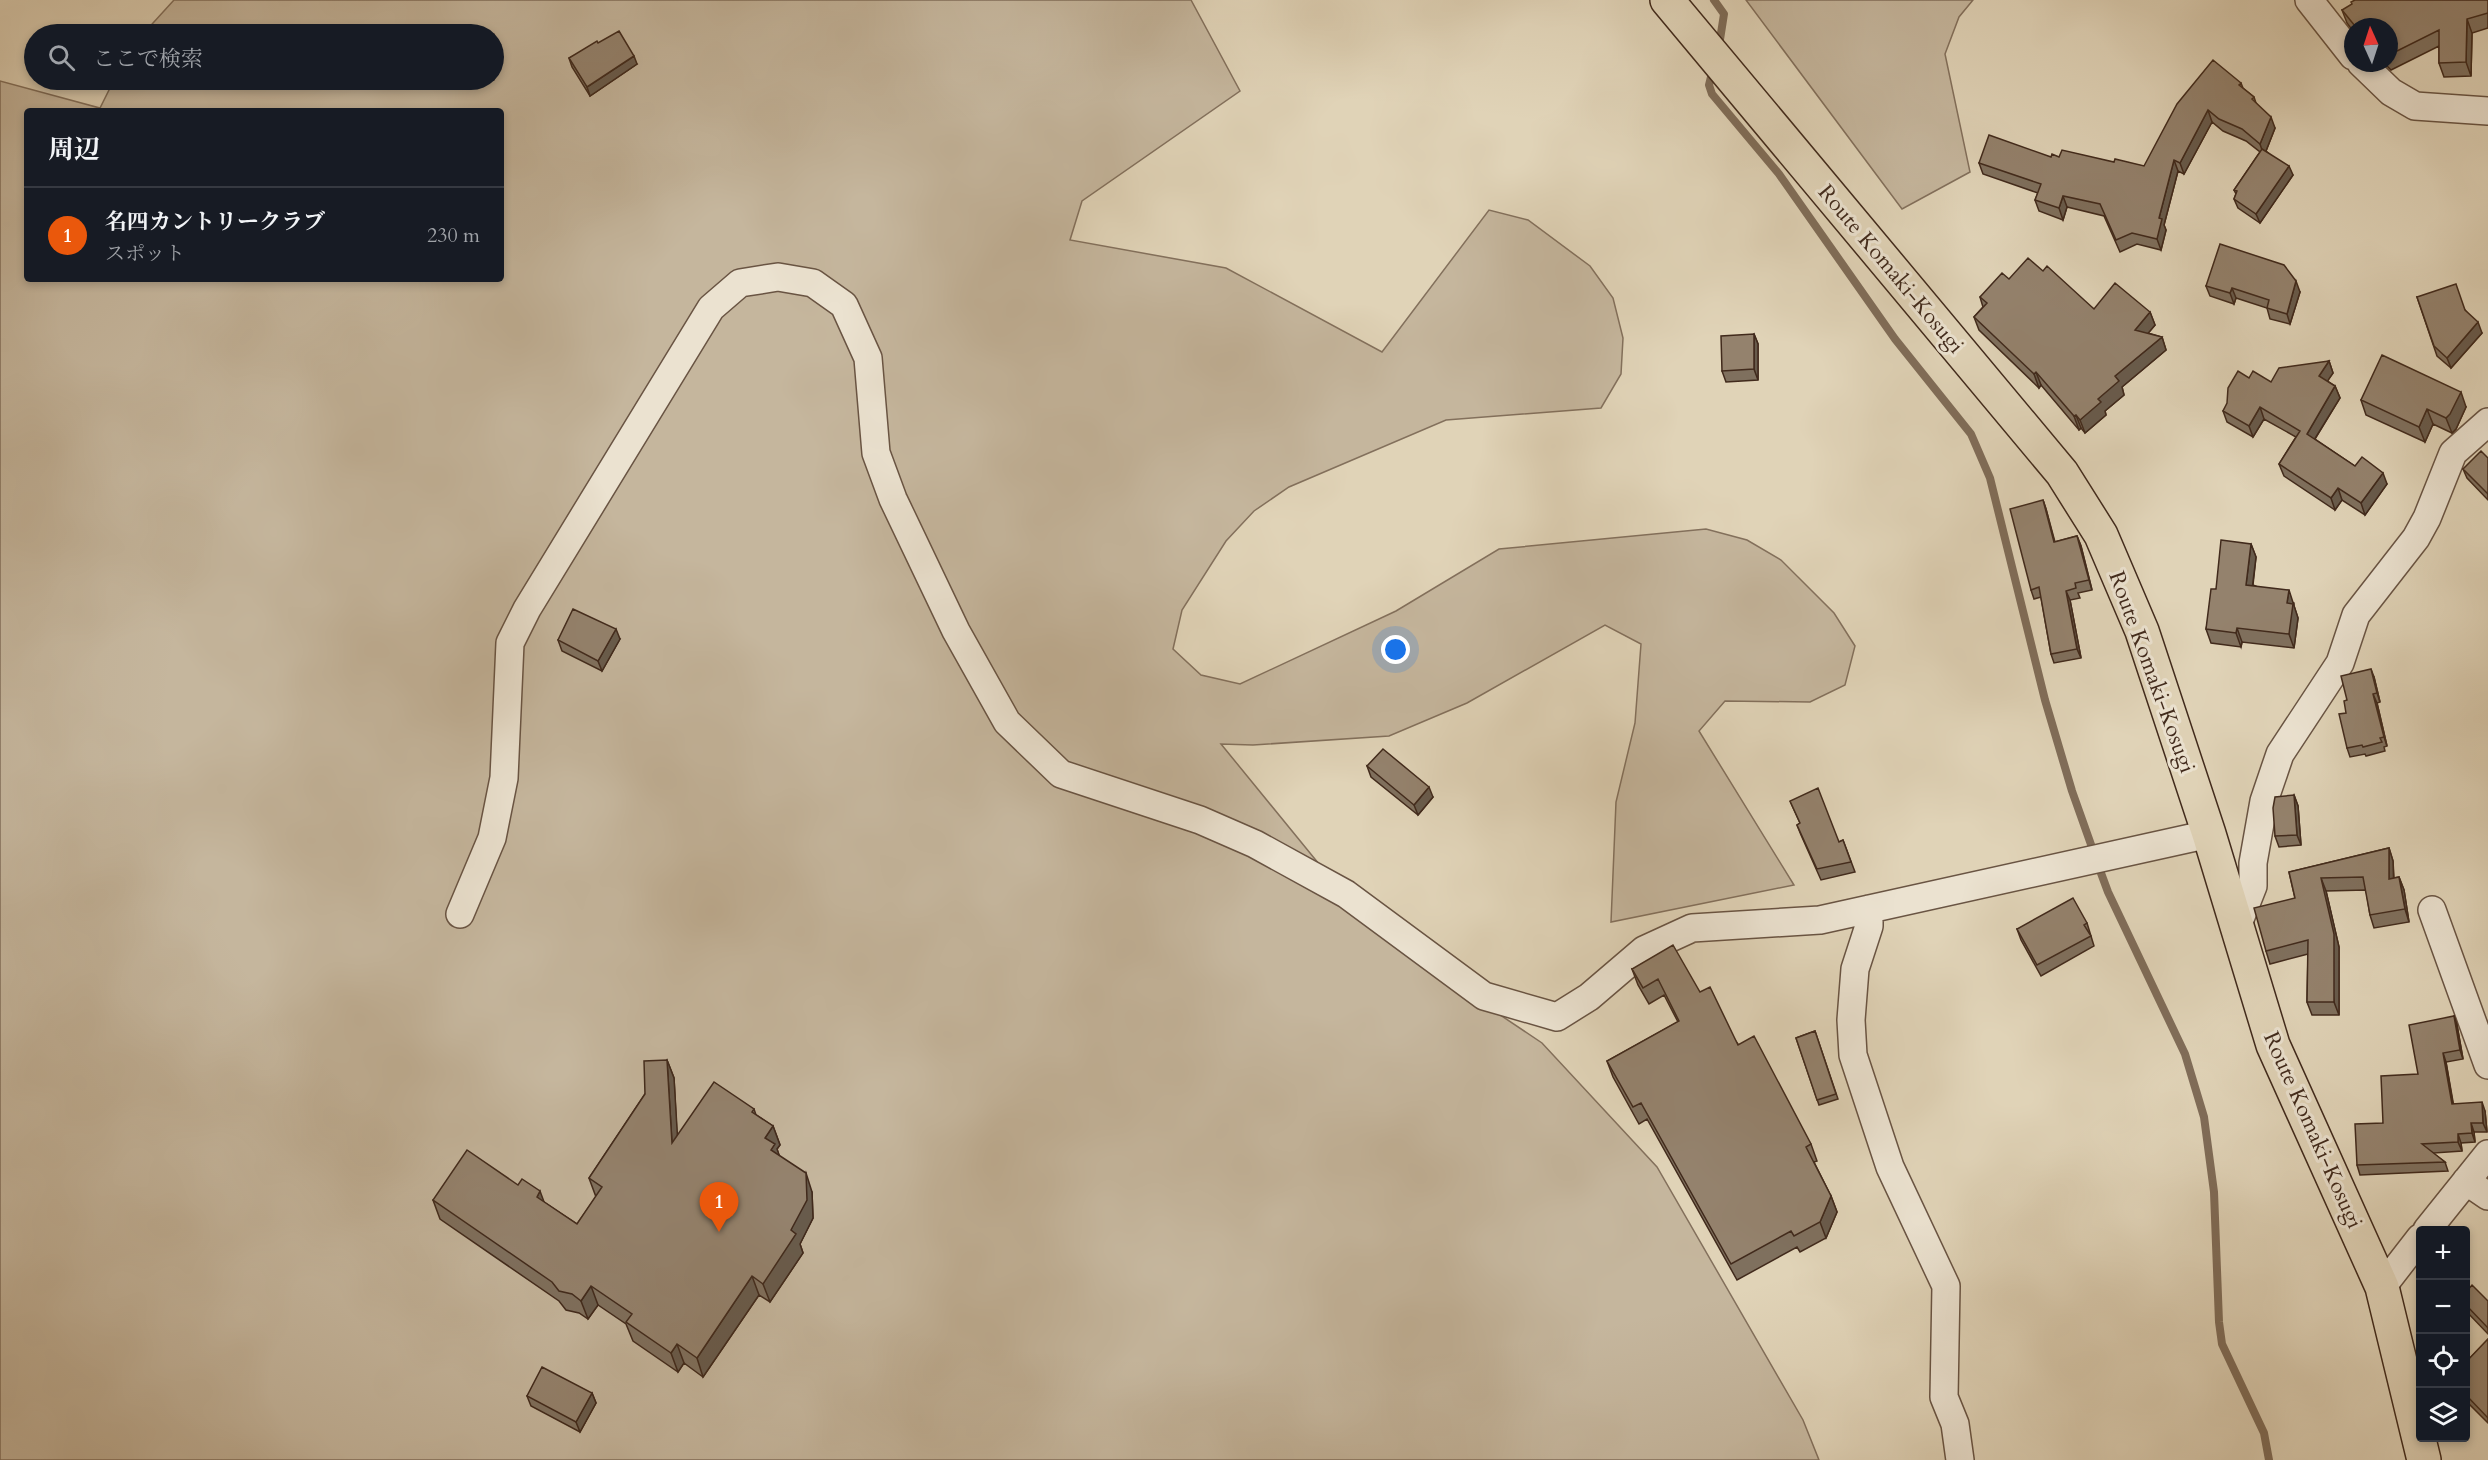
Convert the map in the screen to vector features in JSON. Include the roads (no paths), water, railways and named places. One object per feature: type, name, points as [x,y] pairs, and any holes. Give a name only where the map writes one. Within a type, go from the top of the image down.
[{"type":"main road","name":"Route Komaki-Kosugi","points":[[1667,0],[2062,473],[2101,535],[2142,631],[2273,1044],[2382,1287],[2424,1460]]},
{"type":"street","points":[[2309,0],[2344,45]]},
{"type":"street","points":[[2370,72],[2391,92],[2415,106],[2488,111]]},
{"type":"street","points":[[460,914],[492,838],[504,778],[510,643],[526,609],[711,308],[740,283],[778,277],[813,283],[844,304],[868,358],[876,453],[893,500],[956,631],[1007,722],[1061,774],[1200,820],[1255,844],[1346,894],[1484,996],[1557,1017],[1589,997],[1644,950],[1692,928],[1820,920],[2208,834]]},
{"type":"street","points":[[2236,929],[2253,886],[2253,863],[2264,801],[2280,754],[2288,738],[2340,663],[2356,615],[2415,538],[2427,518],[2453,453],[2488,422]]},
{"type":"street","points":[[1869,909],[1869,926],[1855,969],[1851,1020],[1853,1055],[1890,1167],[1946,1286],[1944,1397],[1955,1424],[1960,1460]]},
{"type":"street","points":[[2432,910],[2488,1065]]},
{"type":"street","points":[[2432,1226],[2477,1188],[2488,1154]]},
{"type":"street","points":[[2382,1287],[2416,1244]]},
{"type":"waterway","points":[[1714,0],[1724,14],[1719,46]]},
{"type":"waterway","points":[[1713,69],[1709,85],[1712,94],[1779,174],[1895,339],[1971,434],[1990,478],[2045,700],[2072,791],[2094,853]]},
{"type":"waterway","points":[[2098,865],[2108,892],[2185,1054],[2204,1117],[2214,1192],[2219,1322],[2222,1344],[2264,1433],[2269,1460]]},
{"type":"place","name":"名四カントリークラブ","points":[[719,1232]]}]
